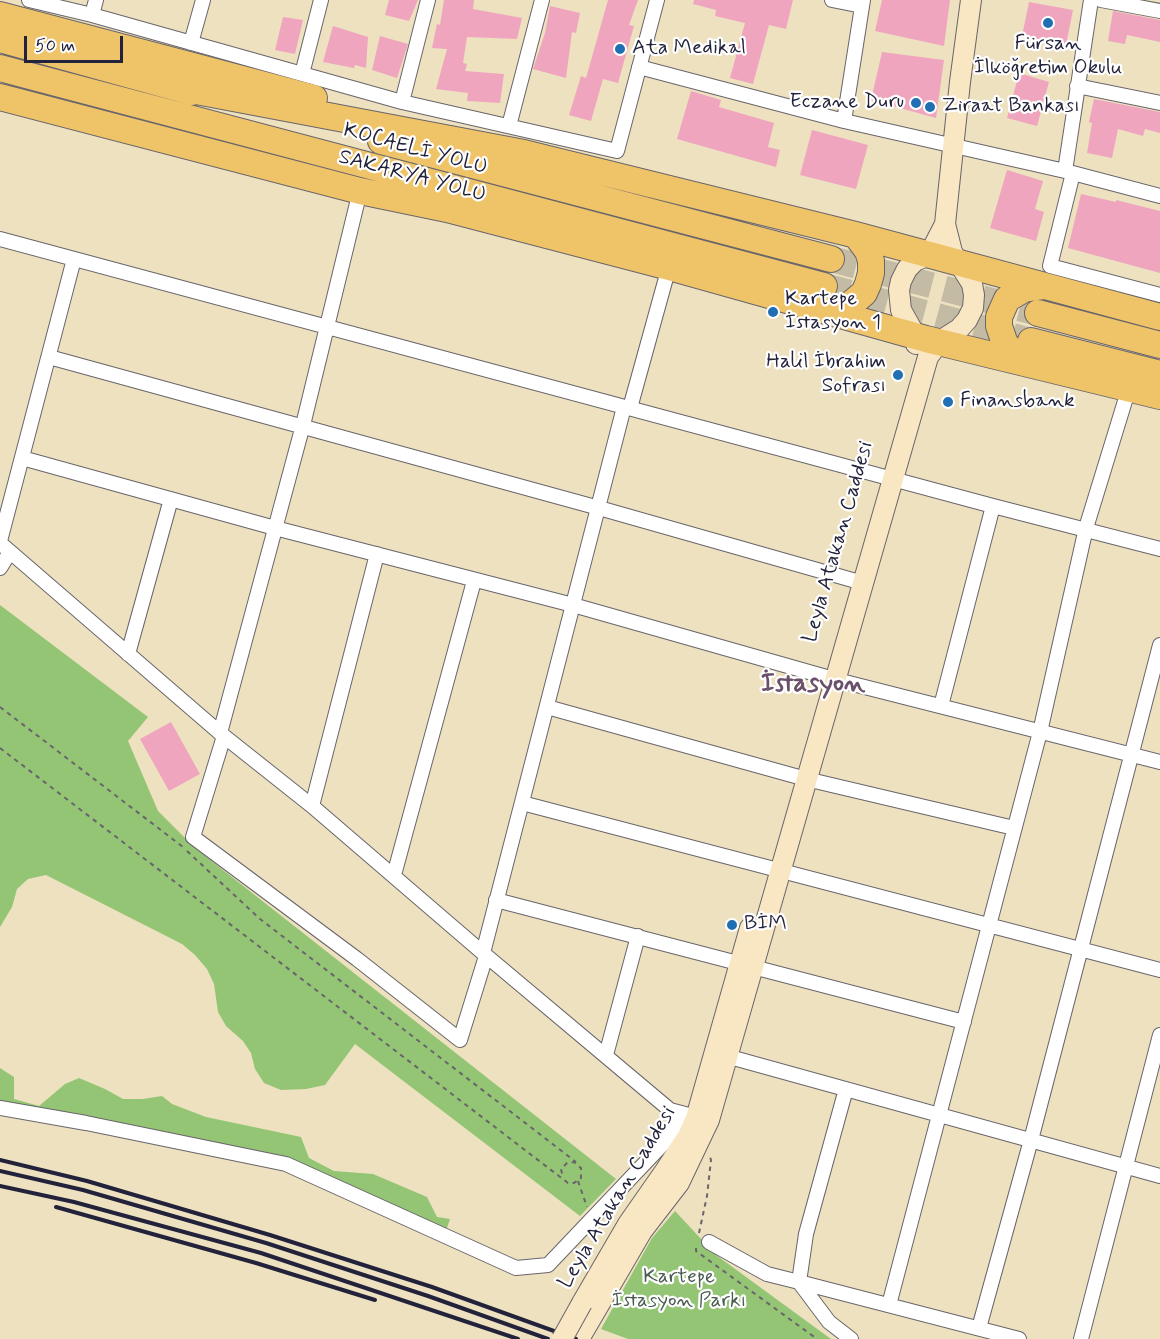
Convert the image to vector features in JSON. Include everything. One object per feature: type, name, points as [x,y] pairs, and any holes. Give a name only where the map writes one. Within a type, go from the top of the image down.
[{"type":"highway","points":[[0,15],[524,153],[856,235],[1160,317]]},
{"type":"highway","name":"KOCAELİ YOLU","points":[[0,39],[831,259]]},
{"type":"highway","name":"SAKARYA YOLU","points":[[0,68],[161,110],[823,298]]},
{"type":"highway","points":[[0,81],[169,141]]},
{"type":"highway","points":[[175,87],[524,153]]},
{"type":"highway","points":[[0,96],[360,191],[447,209],[669,267],[823,298],[924,351],[980,352],[1160,396]]},
{"type":"highway","points":[[161,110],[447,209]]},
{"type":"highway","points":[[823,298],[840,308],[851,304],[864,293],[868,284],[871,261],[868,251],[856,235]]},
{"type":"highway","points":[[1042,367],[1019,358],[1013,353],[1001,336],[999,317],[1006,299],[1024,289],[1044,285]]},
{"type":"highway","points":[[1038,313],[1160,345]]},
{"type":"highway","points":[[1031,341],[1160,374]]},
{"type":"main road","points":[[945,224],[957,262],[968,274],[972,284],[973,308],[959,329],[924,351],[901,310],[899,290],[907,269],[915,261],[929,255],[945,224],[971,0]]},
{"type":"main road","name":"Leyla Atakan Caddesi","points":[[579,1339],[590,1306],[627,1224],[688,1136],[721,1054],[924,351]]},
{"type":"main road","name":"Leyla Atakan Caddesi","points":[[562,1339],[590,1306]]},
{"type":"street","points":[[29,0],[92,15],[402,102],[617,151],[657,0]]},
{"type":"street","points":[[92,15],[96,0]]},
{"type":"street","points":[[191,43],[203,0]]},
{"type":"street","points":[[302,75],[321,0]]},
{"type":"street","points":[[402,102],[428,0]]},
{"type":"street","points":[[509,126],[542,0]]},
{"type":"street","points":[[832,0],[862,3],[844,121]]},
{"type":"street","points":[[1091,0],[1077,86],[1069,172],[1050,266],[1160,296]]},
{"type":"street","points":[[1101,0],[1160,11]]},
{"type":"street","points":[[639,67],[844,121],[1069,172],[1160,196]]},
{"type":"street","points":[[1077,86],[1160,103]]},
{"type":"street","points":[[360,191],[303,425],[193,837],[357,959],[460,1040],[599,508],[669,267]]},
{"type":"street","points":[[0,239],[1160,549]]},
{"type":"street","points":[[0,568],[22,458],[74,259]]},
{"type":"street","points":[[49,357],[303,425],[858,582]]},
{"type":"street","points":[[889,1305],[1040,732],[1086,528],[1130,388]]},
{"type":"street","points":[[22,458],[275,528],[573,605],[831,678],[1160,762]]},
{"type":"street","points":[[129,654],[171,499]]},
{"type":"street","points":[[941,706],[993,506]]},
{"type":"street","points":[[3,545],[222,734],[312,806],[484,955],[670,1110],[696,1118]]},
{"type":"street","points":[[312,806],[376,554]]},
{"type":"street","points":[[394,875],[474,581]]},
{"type":"street","points":[[979,1328],[1031,1140],[1160,645]]},
{"type":"street","points":[[547,706],[800,778],[1014,828]]},
{"type":"street","points":[[522,803],[1160,970]]},
{"type":"street","points":[[496,900],[963,1022]]},
{"type":"street","points":[[606,1055],[638,936]]},
{"type":"street","points":[[1081,1339],[1160,1035]]},
{"type":"street","points":[[721,1054],[1160,1176]]},
{"type":"street","points":[[846,1089],[806,1234],[799,1282],[829,1322],[851,1339]]},
{"type":"street","points":[[0,1108],[86,1123],[286,1164],[516,1268],[548,1265],[663,1144],[696,1118]]},
{"type":"street","points":[[709,1242],[766,1274],[1019,1339]]},
{"type":"path","points":[[0,707],[184,848],[260,919],[578,1164],[583,1171],[578,1181],[591,1221]]},
{"type":"path","points":[[0,748],[568,1183],[578,1181]]},
{"type":"path","points":[[562,1178],[563,1166],[571,1162],[578,1164]]},
{"type":"green space","name":"Kartepe İstasyon Parkı","points":[[0,605],[148,717],[128,741],[158,811],[195,848],[616,1179],[580,1216],[355,1044],[325,1085],[306,1089],[281,1090],[264,1083],[255,1069],[251,1053],[243,1041],[226,1026],[218,1012],[214,984],[207,969],[195,955],[182,944],[46,875],[28,879],[17,889],[12,907],[0,927]]},
{"type":"green space","points":[[0,1068],[14,1077],[14,1099],[39,1106],[65,1084],[79,1078],[123,1099],[162,1096],[172,1104],[206,1117],[301,1137],[309,1158],[334,1171],[373,1174],[427,1197],[437,1217],[450,1219],[446,1231],[290,1160],[0,1105]]},
{"type":"green space","name":"Kartepe İstasyon Parkı","points":[[675,1211],[716,1255],[831,1339],[628,1339],[601,1329],[652,1238]]},
{"type":"building","points":[[389,0],[418,0],[409,21],[385,15]]},
{"type":"building","points":[[444,0],[474,0],[473,9],[522,18],[517,39],[467,37],[463,63],[467,64],[465,71],[504,74],[500,103],[467,101],[468,93],[436,89],[447,49],[432,48],[437,24],[440,25]]},
{"type":"building","points":[[608,0],[638,0],[629,25],[634,26],[618,83],[603,79],[591,121],[569,115],[581,76],[586,78]]},
{"type":"building","points":[[694,0],[793,0],[786,29],[769,25],[753,84],[730,78],[745,23],[715,16],[716,10],[693,4]]},
{"type":"building","points":[[882,0],[950,0],[944,46],[875,31]]},
{"type":"building","name":"Fürsan İlköğretim Okulu","points":[[1029,2],[1073,10],[1066,45],[1022,36]]},
{"type":"building","points":[[550,6],[580,13],[576,33],[572,32],[566,78],[533,69],[545,33]]},
{"type":"building","points":[[1113,11],[1160,20],[1160,42],[1127,35],[1125,44],[1108,41]]},
{"type":"building","points":[[283,17],[303,20],[295,54],[275,50]]},
{"type":"building","points":[[333,26],[368,37],[366,68],[323,62]]},
{"type":"building","points":[[380,36],[408,44],[397,78],[372,70]]},
{"type":"building","points":[[882,52],[944,60],[936,118],[871,100]]},
{"type":"building","points":[[1019,73],[1049,82],[1037,126],[1007,118]]},
{"type":"building","points":[[691,91],[721,100],[719,107],[774,123],[768,147],[780,150],[776,167],[677,139]]},
{"type":"building","points":[[1094,99],[1160,112],[1160,133],[1145,129],[1143,136],[1118,129],[1112,158],[1087,153],[1092,123],[1089,122]]},
{"type":"building","points":[[812,130],[868,145],[856,189],[800,175]]},
{"type":"building","points":[[1007,170],[1043,181],[1035,209],[1044,212],[1036,241],[990,228]]},
{"type":"building","points":[[1081,194],[1160,211],[1160,273],[1068,248]]},
{"type":"building","points":[[171,722],[200,774],[169,791],[140,739]]},
{"type":"tunnel","points":[[831,259],[1038,313]]},
{"type":"tunnel","points":[[824,286],[1031,341]]},
{"type":"railway","points":[[0,1160],[87,1181],[270,1235],[432,1287],[576,1339]]},
{"type":"railway","points":[[0,1171],[83,1190],[266,1243],[428,1296],[548,1339]]},
{"type":"railway","points":[[0,1186],[74,1202],[261,1253],[518,1339]]},
{"type":"railway","points":[[56,1207],[256,1263],[375,1300]]},
{"type":"place","name":"Fürsan İlköğretim Okulu","points":[[1048,23]]},
{"type":"place","name":"Ata Medikal","points":[[620,49]]},
{"type":"place","name":"Eczane Duru","points":[[916,103]]},
{"type":"place","name":"Ziraat Bankası","points":[[930,107]]},
{"type":"place","name":"Kartepe İstasyon 1","points":[[773,312]]},
{"type":"place","name":"Halil İbrahim Sofrası","points":[[898,375]]},
{"type":"place","name":"Finansbank","points":[[948,402]]},
{"type":"place","name":"BİM","points":[[732,925]]},
{"type":"district","name":"İstasyon","points":[[813,685]]}]
